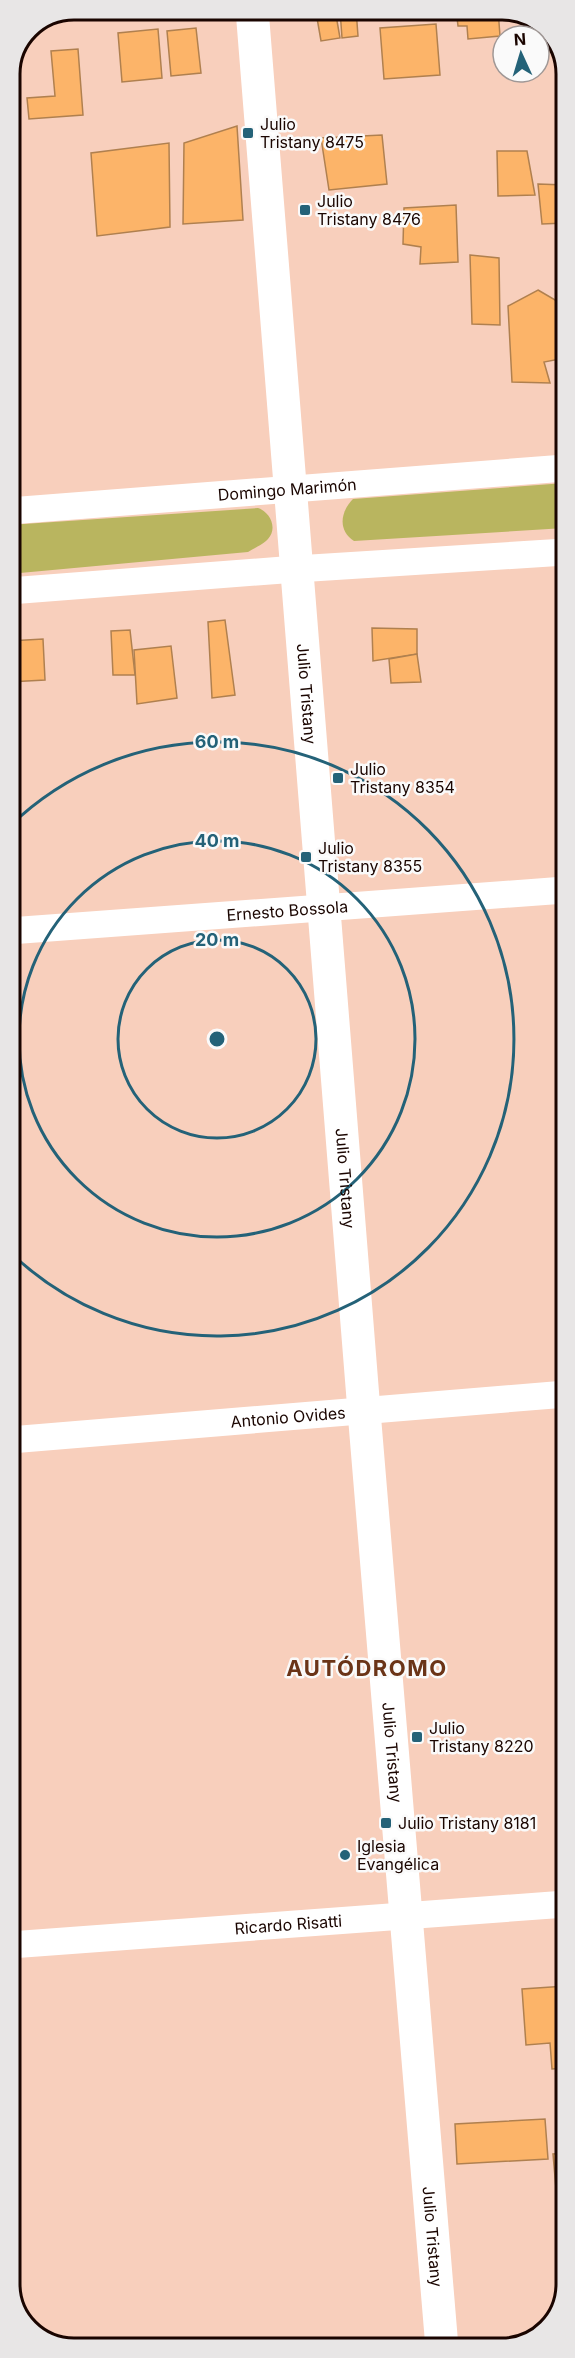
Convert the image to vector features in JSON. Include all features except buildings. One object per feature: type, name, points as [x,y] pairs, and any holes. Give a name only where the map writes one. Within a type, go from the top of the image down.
[{"type":"main road","name":"Julio Tristany","points":[[253,20],[323,908],[441,2338]]},
{"type":"street","name":"Domingo Marimón","points":[[20,510],[556,469]]},
{"type":"street","points":[[20,590],[556,553]]},
{"type":"street","name":"Ernesto Bossola","points":[[20,930],[556,891]]},
{"type":"street","name":"Antonio Ovides","points":[[20,1439],[556,1395]]},
{"type":"street","name":"Ricardo Risatti","points":[[20,1944],[556,1905]]},
{"type":"shaded area","points":[[556,484],[556,529],[354,541],[343,526],[346,509],[353,499]]},
{"type":"shaded area","points":[[258,508],[269,517],[272,530],[266,541],[248,552],[20,573],[20,524]]},
{"type":"place","name":"Julio Tristany 8475","points":[[248,133]]},
{"type":"place","name":"Julio Tristany 8476","points":[[305,210]]},
{"type":"place","name":"Julio Tristany 8354","points":[[338,778]]},
{"type":"place","name":"Julio Tristany 8355","points":[[306,857]]},
{"type":"place","name":"Julio Tristany 8220","points":[[417,1737]]},
{"type":"place","name":"Julio Tristany 8181","points":[[386,1823]]},
{"type":"place","name":"Iglesia Evangélica","points":[[345,1855]]},
{"type":"district","name":"AUTÓDROMO","points":[[367,1668]]}]
